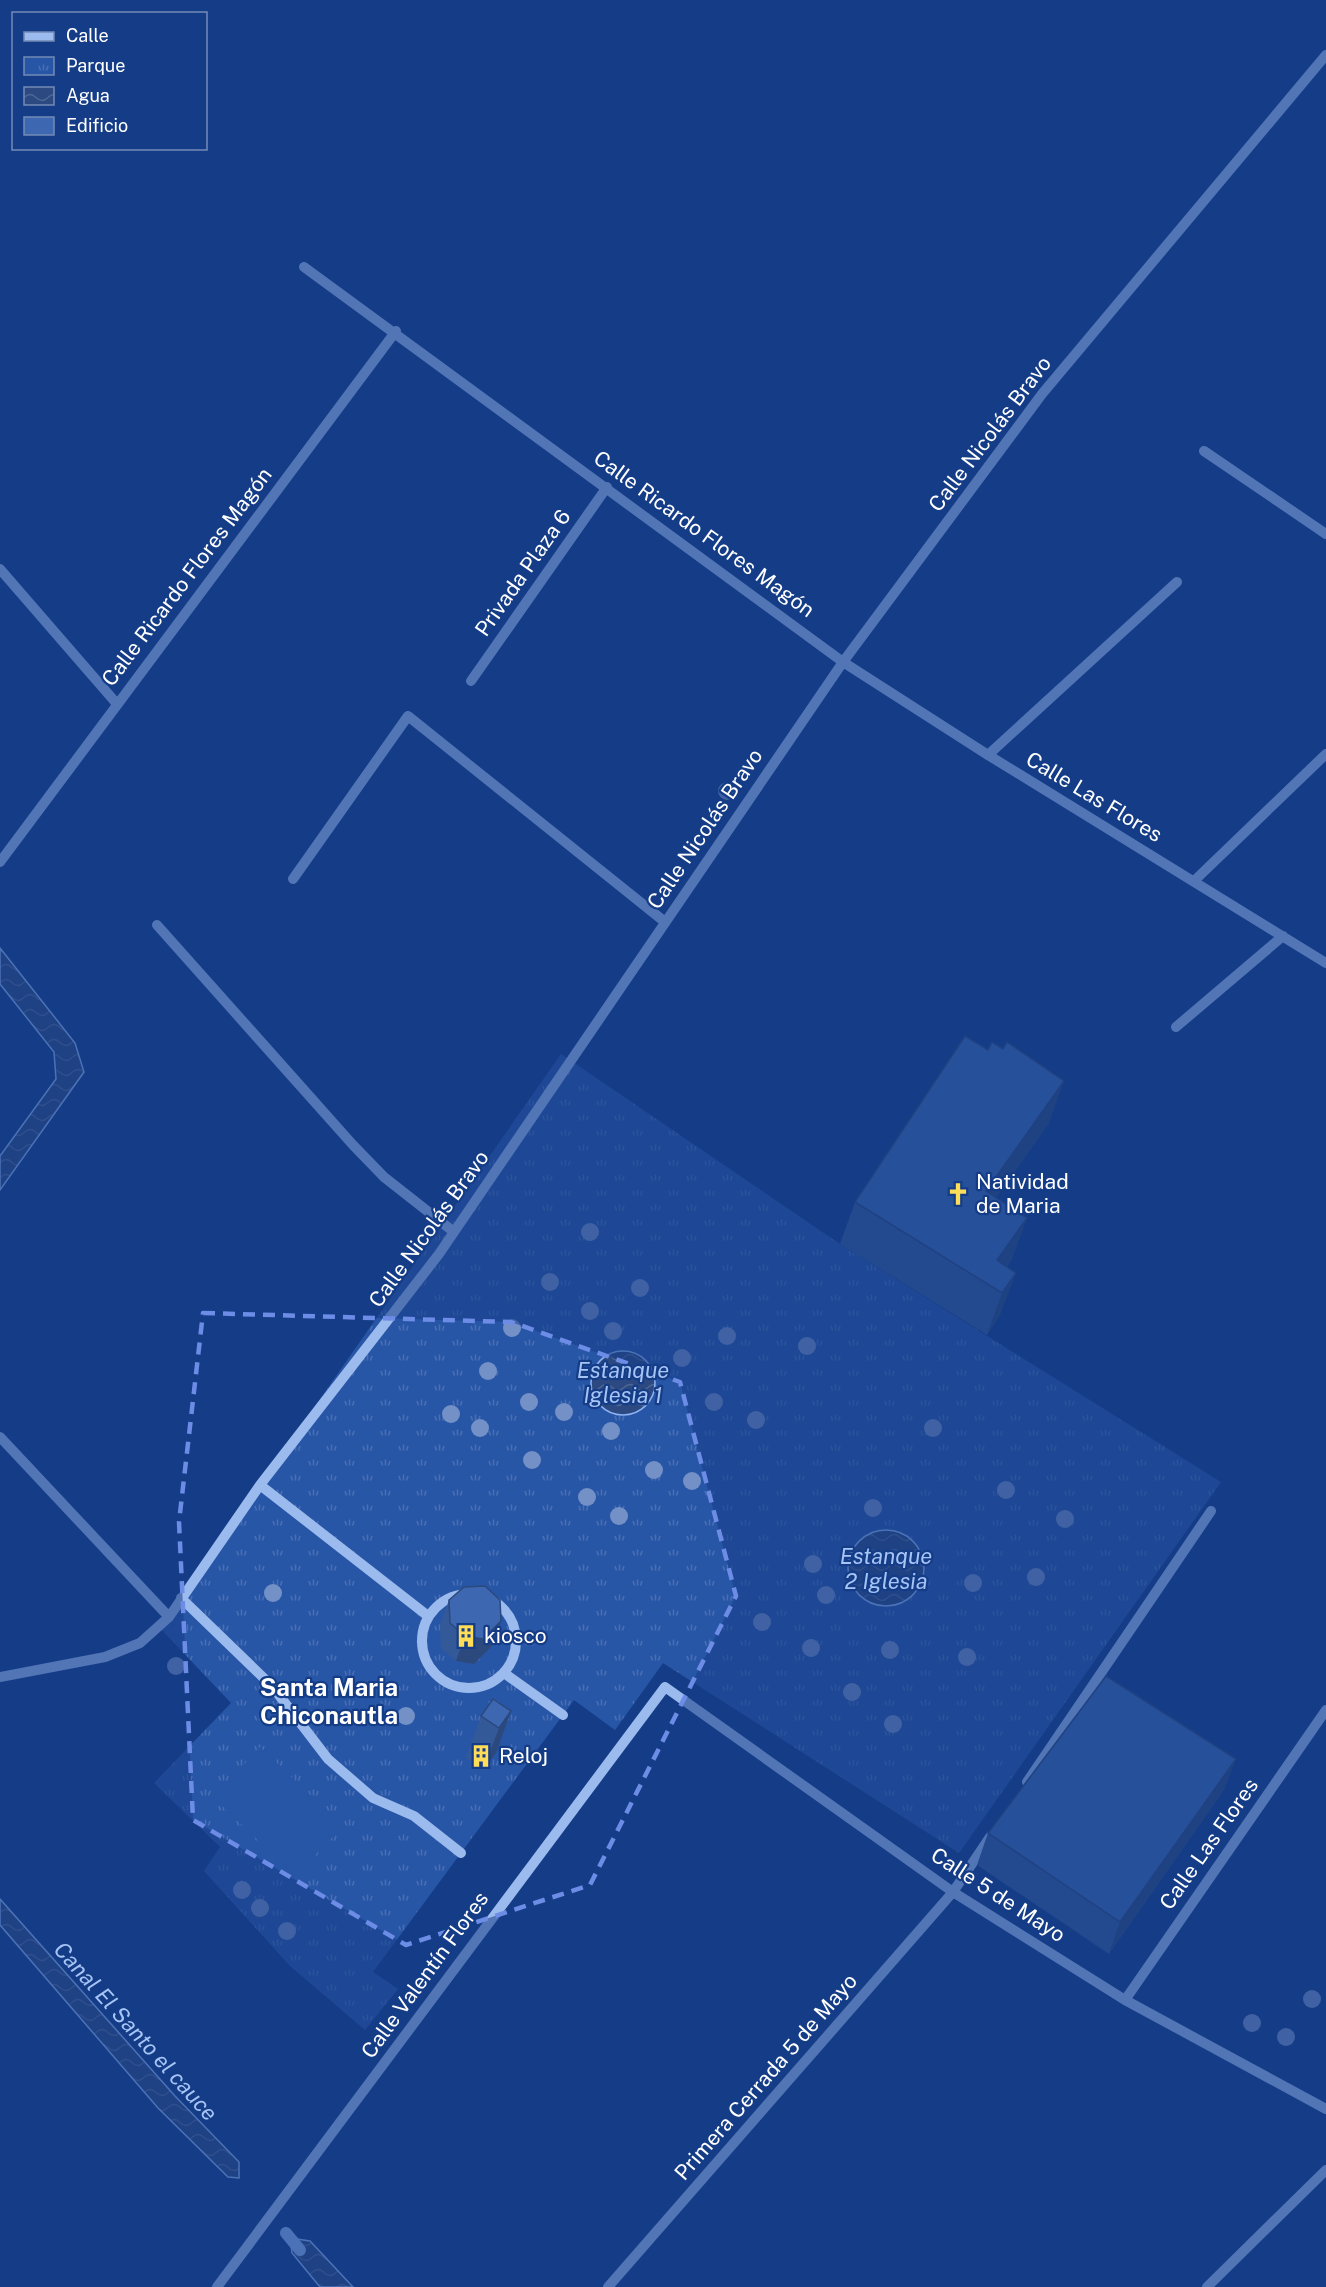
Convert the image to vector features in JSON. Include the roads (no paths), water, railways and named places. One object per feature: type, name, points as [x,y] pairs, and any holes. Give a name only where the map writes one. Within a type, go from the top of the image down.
[{"type":"street","name":"Calle Nicolás Bravo","points":[[0,1677],[105,1657],[140,1643],[169,1617],[260,1485],[454,1232],[843,662],[1042,394],[1326,55]]},
{"type":"street","name":"Calle Ricardo Flores Magón","points":[[304,267],[396,331],[843,662]]},
{"type":"street","name":"Calle Ricardo Flores Magón","points":[[0,569],[117,704],[396,331]]},
{"type":"street","points":[[1204,451],[1326,534]]},
{"type":"street","name":"Privada Plaza 6","points":[[471,681],[607,487]]},
{"type":"street","points":[[987,755],[1177,582]]},
{"type":"street","name":"Calle Las Flores","points":[[843,662],[987,755],[1326,963]]},
{"type":"street","points":[[0,862],[117,704]]},
{"type":"street","points":[[293,879],[408,716],[665,922]]},
{"type":"street","points":[[1194,881],[1326,754]]},
{"type":"street","points":[[157,925],[353,1145],[384,1177],[454,1232]]},
{"type":"street","points":[[1176,1027],[1283,936]]},
{"type":"street","points":[[0,1437],[169,1617]]},
{"type":"street","points":[[260,1485],[428,1616]]},
{"type":"street","points":[[1019,1794],[1210,1511]]},
{"type":"street","points":[[465,1593],[481,1594],[494,1600],[506,1610],[514,1623],[517,1638],[515,1653],[504,1673],[484,1686],[467,1689],[451,1686],[437,1677],[427,1664],[421,1648],[422,1632],[428,1616],[444,1601],[465,1593]]},
{"type":"street","points":[[181,1598],[272,1686],[328,1759],[373,1798],[414,1816],[461,1853]]},
{"type":"street","points":[[504,1673],[563,1715]]},
{"type":"street","name":"Calle 5 de Mayo","points":[[665,1687],[953,1892],[1125,2000],[1326,2109]]},
{"type":"street","name":"Calle Valentín Flores","points":[[217,2287],[665,1687]]},
{"type":"street","name":"Calle Las Flores","points":[[1125,2000],[1326,1710]]},
{"type":"street","name":"Primera Cerrada 5 de Mayo","points":[[608,2287],[953,1892],[999,1824]]},
{"type":"street","points":[[1207,2287],[1326,2170]]},
{"type":"water","points":[[0,948],[75,1043],[84,1072],[0,1190],[0,1156],[56,1079],[54,1052],[0,984]]},
{"type":"water","name":"Estanque Iglesia 1","points":[[623,1351],[635,1353],[646,1360],[653,1371],[655,1383],[653,1395],[646,1406],[635,1413],[623,1415],[611,1413],[600,1406],[593,1395],[591,1383],[593,1371],[600,1360],[611,1353]]},
{"type":"water","name":"Estanque 2 Iglesia","points":[[886,1530],[901,1533],[913,1541],[921,1553],[924,1568],[921,1583],[913,1595],[901,1603],[886,1606],[871,1603],[859,1595],[851,1583],[848,1568],[851,1553],[859,1541],[871,1533]]},
{"type":"water","points":[[0,1899],[175,2096],[239,2162],[239,2178],[228,2177],[158,2108],[0,1925]]},
{"type":"water","points":[[290,2238],[310,2241],[353,2287],[320,2287],[292,2253]]},
{"type":"waterway","name":"Canal El Santo el cauce","points":[[286,2233],[300,2250]]},
{"type":"place","name":"Natividad de Maria","points":[[958,1194]]},
{"type":"place","name":"kiosco","points":[[466,1636]]},
{"type":"place","name":"Reloj","points":[[481,1756]]},
{"type":"district","name":"Santa Maria Chiconautla","points":[[329,1702]]}]
